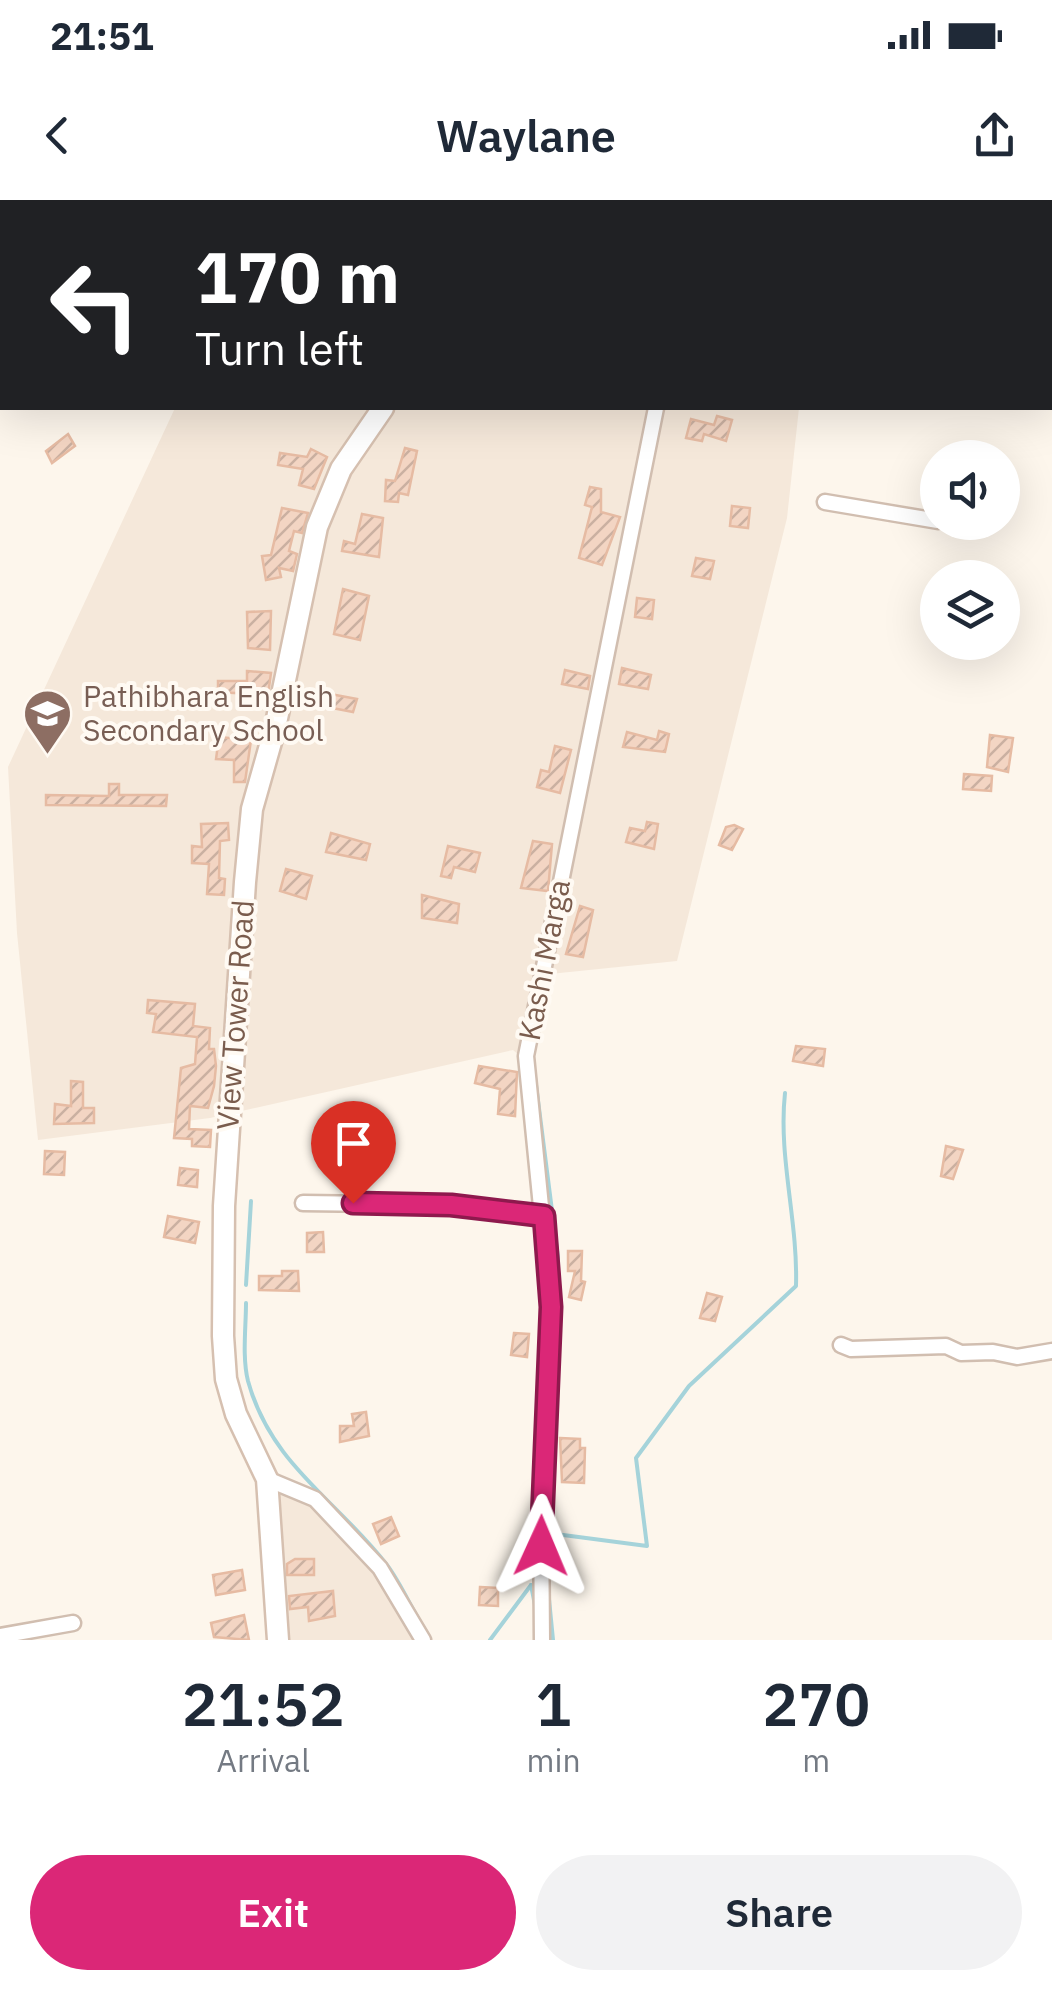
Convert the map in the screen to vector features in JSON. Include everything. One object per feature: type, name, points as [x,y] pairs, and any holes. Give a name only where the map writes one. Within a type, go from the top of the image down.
[{"type":"street","name":"View Tower Road","points":[[278,1640],[267,1480],[244,1435],[226,1379],[221,1283],[252,809],[275,728],[317,527],[341,468],[383,410]]},
{"type":"street","name":"Kashi Marga","points":[[542,1640],[541,1514],[551,1307],[526,1056],[656,410]]},
{"type":"street","points":[[825,502],[920,518]]},
{"type":"street","points":[[303,1204],[451,1205],[544,1216]]},
{"type":"street","points":[[841,1345],[851,1349],[946,1346],[961,1353],[992,1352],[1018,1357],[1052,1352]]},
{"type":"street","points":[[267,1480],[315,1499],[380,1568],[423,1640]]},
{"type":"street","points":[[0,1636],[74,1623]]},
{"type":"shaded area","points":[[174,410],[799,410],[787,518],[677,961],[550,974],[530,1065],[513,1050],[210,1118],[38,1140],[17,933],[8,767]]},
{"type":"shaded area","points":[[274,1488],[315,1499],[380,1568],[423,1640],[289,1640]]},
{"type":"building","points":[[717,416],[732,420],[726,441],[704,434],[702,441],[686,438],[691,419],[714,425]]},
{"type":"building","points":[[68,434],[75,446],[52,463],[46,451]]},
{"type":"building","points":[[405,448],[417,451],[408,495],[399,493],[398,502],[385,501],[386,480],[395,481]]},
{"type":"building","points":[[311,449],[327,457],[314,489],[299,485],[303,469],[278,465],[280,453],[307,457]]},
{"type":"building","points":[[590,487],[601,489],[601,512],[620,517],[602,565],[579,558],[592,507],[585,505]]},
{"type":"building","points":[[732,506],[750,508],[748,528],[730,526]]},
{"type":"building","points":[[282,508],[308,513],[302,533],[294,531],[289,551],[297,554],[293,571],[279,568],[281,577],[266,580],[262,556],[271,555]]},
{"type":"building","points":[[362,514],[383,518],[379,557],[342,551],[344,541],[355,544]]},
{"type":"building","points":[[696,558],[714,561],[710,579],[692,576]]},
{"type":"building","points":[[343,589],[369,596],[360,640],[334,634]]},
{"type":"building","points":[[637,598],[654,600],[652,619],[635,617]]},
{"type":"building","points":[[271,611],[270,650],[248,648],[247,612]]},
{"type":"building","points":[[622,668],[651,675],[648,689],[619,684]]},
{"type":"building","points":[[565,670],[590,676],[588,689],[562,684]]},
{"type":"building","points":[[247,671],[271,673],[268,695],[218,692],[218,681],[247,681]]},
{"type":"building","points":[[325,693],[357,699],[353,712],[322,706]]},
{"type":"building","points":[[659,731],[669,734],[665,752],[623,747],[627,732],[657,740]]},
{"type":"building","points":[[990,735],[1013,738],[1008,772],[987,767]]},
{"type":"building","points":[[219,737],[251,740],[245,782],[234,782],[234,760],[216,759]]},
{"type":"building","points":[[555,746],[571,750],[560,793],[537,787],[541,770],[549,772]]},
{"type":"building","points":[[964,774],[992,776],[991,791],[963,789]]},
{"type":"building","points":[[109,784],[119,784],[119,795],[167,795],[166,806],[46,805],[46,795],[109,796]]},
{"type":"building","points":[[647,822],[658,824],[654,849],[626,842],[630,828],[645,831]]},
{"type":"building","points":[[228,823],[229,840],[220,841],[219,878],[225,879],[224,895],[207,894],[209,864],[192,863],[192,846],[202,847],[201,824]]},
{"type":"building","points":[[726,827],[743,829],[732,850],[719,845]]},
{"type":"building","points":[[331,833],[370,844],[366,860],[326,852]]},
{"type":"building","points":[[533,841],[552,844],[548,891],[521,888]]},
{"type":"building","points":[[448,846],[480,853],[475,872],[454,867],[451,878],[441,876]]},
{"type":"building","points":[[286,869],[312,876],[306,899],[280,891]]},
{"type":"building","points":[[422,895],[459,904],[457,923],[422,918]]},
{"type":"building","points":[[580,906],[593,910],[583,957],[566,954]]},
{"type":"building","points":[[148,1000],[195,1004],[193,1026],[210,1028],[209,1049],[214,1049],[216,1066],[214,1086],[208,1108],[190,1106],[189,1129],[211,1130],[210,1147],[192,1146],[192,1139],[174,1138],[181,1068],[195,1064],[197,1037],[153,1032],[156,1014],[147,1013]]},
{"type":"building","points":[[796,1046],[825,1049],[823,1066],[793,1061]]},
{"type":"building","points":[[479,1066],[517,1072],[515,1116],[498,1114],[500,1089],[475,1083]]},
{"type":"building","points":[[71,1081],[83,1082],[83,1108],[94,1108],[94,1123],[54,1124],[55,1104],[71,1106]]},
{"type":"building","points":[[946,1146],[963,1150],[953,1179],[941,1176]]},
{"type":"building","points":[[45,1151],[65,1152],[64,1175],[44,1174]]},
{"type":"building","points":[[180,1168],[198,1170],[197,1187],[178,1185]]},
{"type":"building","points":[[168,1216],[199,1222],[195,1243],[164,1237]]},
{"type":"building","points":[[323,1232],[324,1252],[307,1252],[307,1233]]},
{"type":"building","points":[[568,1251],[582,1251],[581,1281],[585,1282],[581,1300],[569,1297],[575,1271],[568,1271]]},
{"type":"building","points":[[282,1271],[298,1271],[299,1291],[259,1290],[259,1276],[282,1276]]},
{"type":"building","points":[[707,1293],[722,1297],[715,1321],[700,1318]]},
{"type":"building","points":[[514,1333],[529,1334],[527,1357],[511,1355]]},
{"type":"building","points":[[366,1412],[369,1436],[340,1442],[340,1426],[354,1426],[352,1414]]},
{"type":"building","points":[[560,1438],[580,1439],[580,1448],[585,1448],[584,1483],[562,1482]]},
{"type":"building","points":[[391,1517],[399,1536],[381,1544],[373,1524]]},
{"type":"building","points":[[295,1559],[314,1559],[314,1575],[287,1575],[287,1564]]},
{"type":"building","points":[[242,1570],[245,1590],[216,1595],[213,1575]]},
{"type":"building","points":[[480,1587],[498,1588],[498,1606],[479,1605]]},
{"type":"building","points":[[333,1591],[335,1616],[309,1621],[308,1607],[290,1609],[289,1596]]},
{"type":"building","points":[[244,1615],[249,1640],[214,1637],[211,1623]]},
{"type":"waterway","points":[[534,1069],[558,1258],[557,1298]]},
{"type":"waterway","points":[[548,1533],[647,1546],[636,1458],[689,1386],[796,1286],[784,1141],[785,1093]]},
{"type":"waterway","points":[[246,1285],[251,1201]]},
{"type":"waterway","points":[[246,1303],[246,1372],[272,1436],[307,1480],[387,1565],[418,1618]]},
{"type":"waterway","points":[[531,1585],[535,1605]]},
{"type":"waterway","points":[[490,1640],[531,1585]]},
{"type":"waterway","points":[[548,1589],[553,1640]]},
{"type":"place","name":"Pathibhara English Secondary School","points":[[48,756]]},
{"type":"route","points":[[353,1203],[451,1205],[544,1216],[551,1307],[541,1546]]}]
